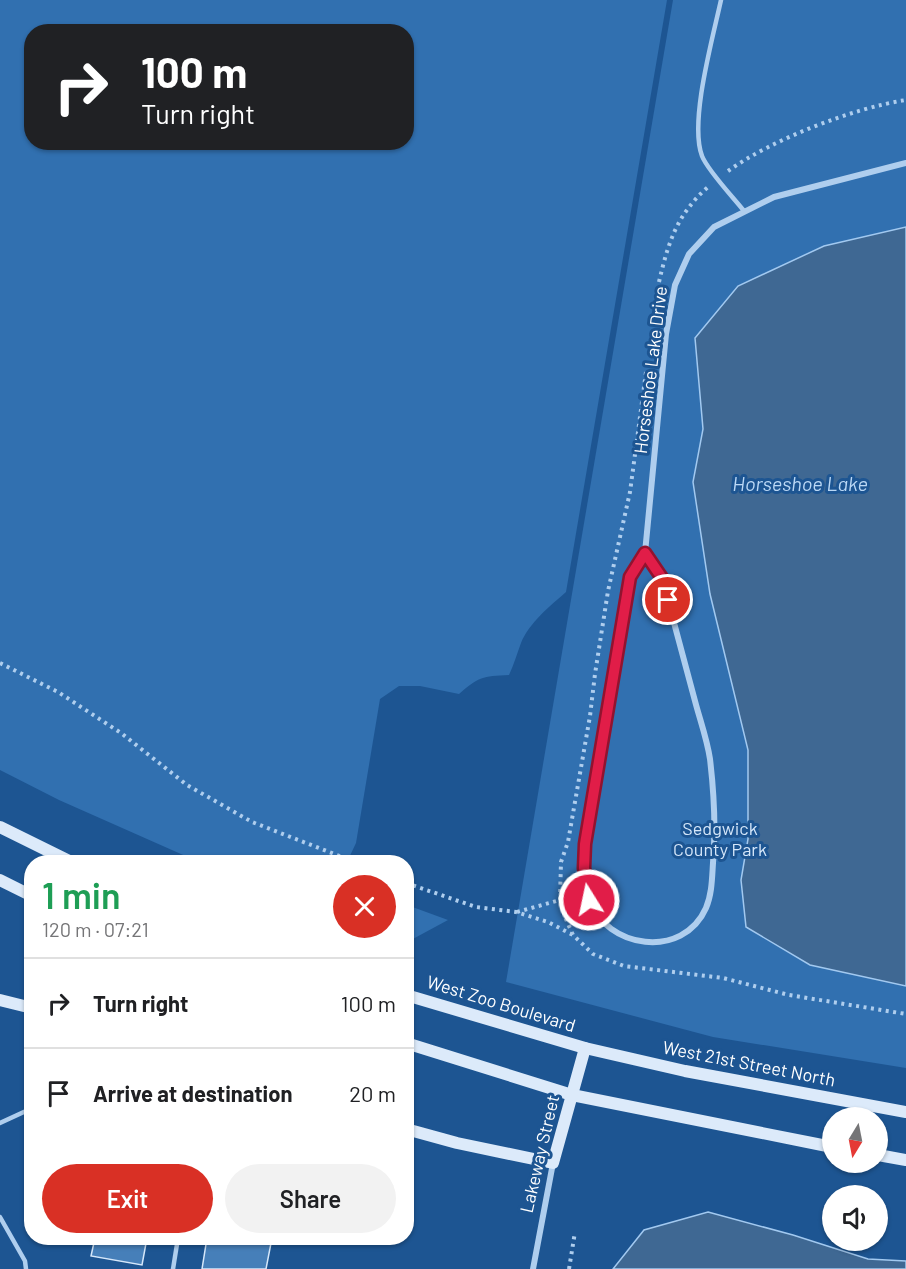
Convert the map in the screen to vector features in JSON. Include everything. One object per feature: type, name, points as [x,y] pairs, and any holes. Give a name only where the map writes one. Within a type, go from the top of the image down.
[{"type":"main road","points":[[0,827],[57,855]]},
{"type":"main road","points":[[0,880],[24,892]]},
{"type":"main road","name":"West Zoo Boulevard","points":[[414,997],[585,1048]]},
{"type":"main road","points":[[0,1000],[24,1006]]},
{"type":"main road","points":[[414,1046],[572,1095],[822,1146]]},
{"type":"main road","name":"Lakeway Street","points":[[553,1163],[585,1048]]},
{"type":"main road","name":"West 21st Street North","points":[[585,1048],[685,1071],[906,1112]]},
{"type":"main road","points":[[414,1131],[457,1143],[553,1163]]},
{"type":"main road","points":[[888,1157],[906,1160]]},
{"type":"street","name":"Horseshoe Lake Drive","points":[[645,553],[666,334],[675,285],[689,254],[714,227],[774,197],[906,163]]},
{"type":"street","points":[[645,553],[662,578],[710,757],[715,833],[711,890],[706,908],[696,924],[679,936],[664,941],[643,942],[623,937],[599,918],[589,900],[584,868],[585,844],[630,577],[645,553]]},
{"type":"street","name":"Lakeway Street","points":[[533,1269],[553,1163]]},
{"type":"lane","points":[[721,0],[702,94],[699,146],[703,159],[744,211]]},
{"type":"lane","points":[[0,1123],[24,1112]]},
{"type":"lane","points":[[0,1217],[25,1261],[26,1269]]},
{"type":"lane","points":[[173,1269],[177,1245]]},
{"type":"path","points":[[0,663],[58,692],[112,727],[187,785],[252,822],[338,855]]},
{"type":"path","points":[[414,886],[476,907],[516,912],[548,922],[573,935]]},
{"type":"path","points":[[516,912],[560,900]]},
{"type":"path","points":[[569,1269],[575,1232]]},
{"type":"green space","points":[[0,0],[667,0],[566,592],[540,615],[529,629],[509,675],[481,678],[459,694],[420,686],[399,686],[380,699],[356,843],[350,855],[183,855],[59,800],[0,770]]},
{"type":"green space","name":"Sedgwick County Park","points":[[673,0],[906,0],[906,1068],[713,1037],[506,982]]},
{"type":"green space","points":[[414,908],[448,920],[414,938]]},
{"type":"water","name":"Horseshoe Lake","points":[[906,227],[906,986],[810,965],[746,927],[741,880],[748,839],[748,750],[710,594],[693,482],[703,429],[695,338],[738,286],[824,246]]},
{"type":"water","points":[[708,1212],[822,1244],[822,1251],[843,1251],[868,1259],[906,1261],[906,1269],[613,1269],[644,1230]]},
{"type":"building","points":[[93,1245],[146,1245],[142,1265],[91,1256]]},
{"type":"building","points":[[206,1245],[271,1245],[266,1269],[202,1269]]},
{"type":"route","points":[[589,900],[585,884],[585,844],[630,577],[645,553],[662,578],[668,600]]}]
